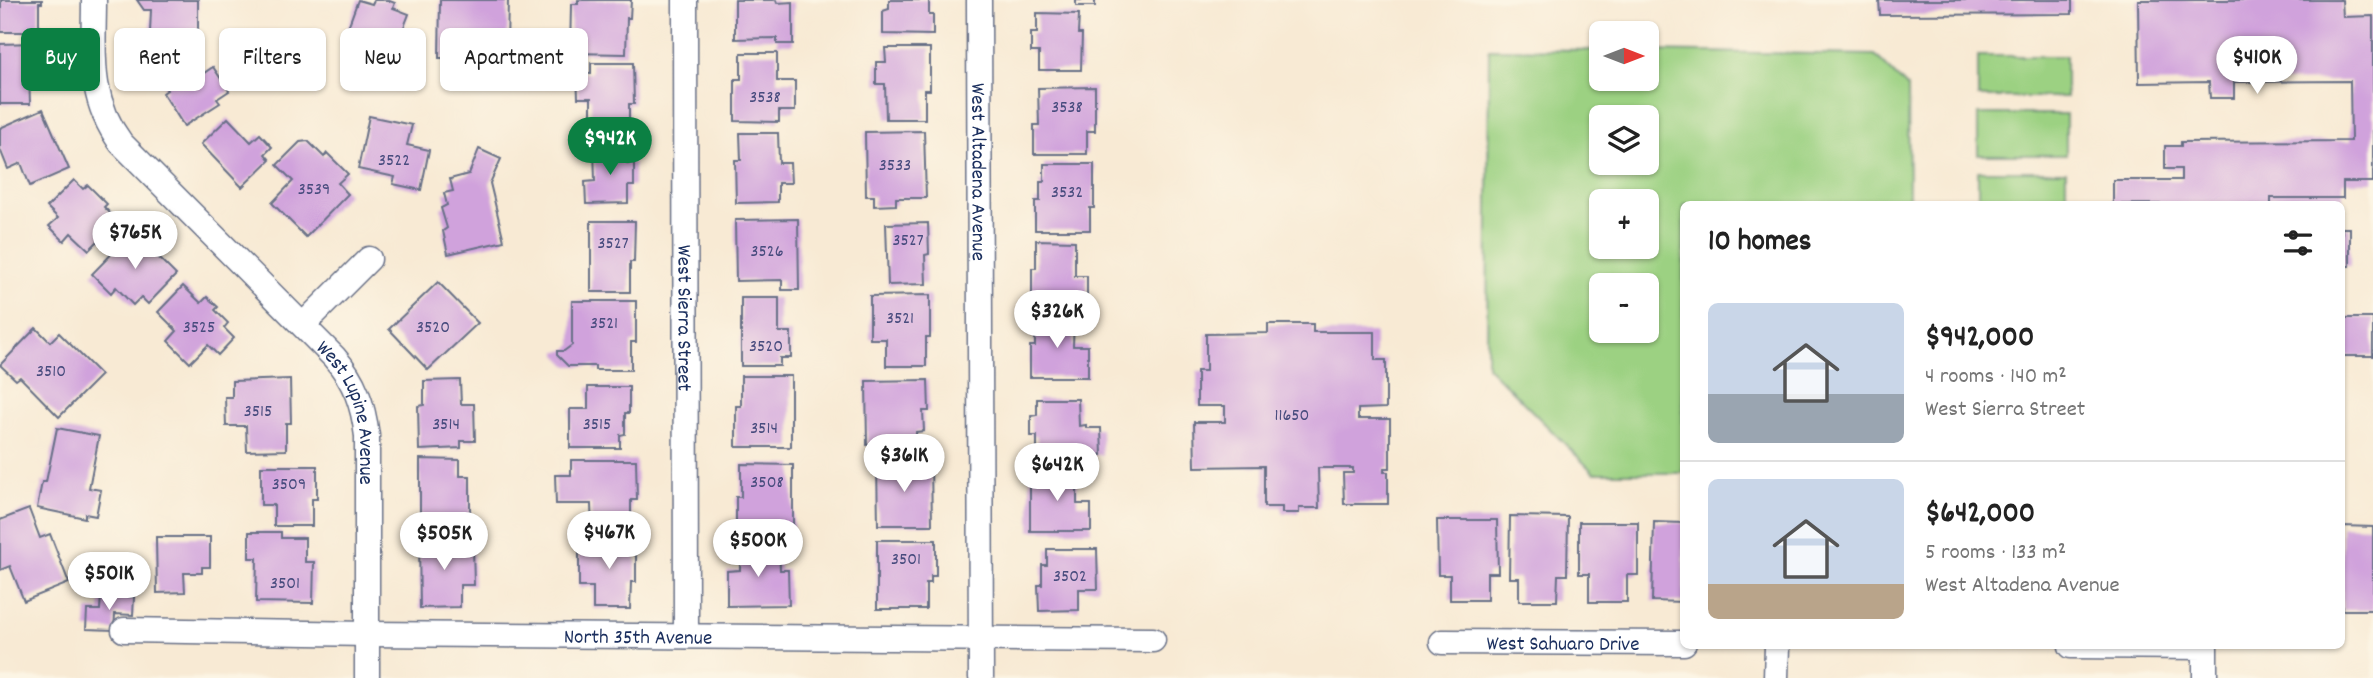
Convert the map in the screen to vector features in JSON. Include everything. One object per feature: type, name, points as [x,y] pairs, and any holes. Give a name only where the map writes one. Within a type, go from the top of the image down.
[{"type":"street","name":"West Lupine Avenue","points":[[94,0],[96,89],[109,127],[121,143],[303,325],[347,372],[358,391],[365,414],[367,436],[368,678]]},
{"type":"street","name":"West Sierra Street","points":[[685,0],[686,636]]},
{"type":"street","name":"West Altadena Avenue","points":[[979,0],[981,678]]},
{"type":"street","name":"West Lupine Avenue","points":[[303,325],[369,259]]},
{"type":"street","name":"North 35th Avenue","points":[[124,630],[1153,640]]},
{"type":"street","name":"West Sahuaro Drive","points":[[1442,642],[1680,643]]},
{"type":"street","points":[[1776,678],[1777,649]]},
{"type":"street","points":[[2205,649],[2205,678]]},
{"type":"green space","points":[[1489,49],[1589,50],[1589,91],[1659,91],[1659,51],[1875,55],[1908,88],[1909,201],[1680,201],[1680,473],[1594,473],[1487,366]]},
{"type":"green space","points":[[1978,56],[2066,56],[2066,97],[1978,97]]},
{"type":"green space","points":[[1978,114],[2066,114],[2066,155],[1978,155]]},
{"type":"green space","points":[[1978,171],[2066,171],[2066,201],[1978,201]]},
{"type":"building","points":[[1,0],[42,0],[42,3],[39,3],[39,28],[1,32]]},
{"type":"building","points":[[137,0],[198,0],[198,28],[150,28],[151,10],[144,10]]},
{"type":"building","points":[[358,0],[372,4],[374,0],[387,0],[395,3],[393,8],[409,14],[404,28],[348,28]]},
{"type":"building","points":[[440,0],[508,0],[507,28],[440,28],[439,58]]},
{"type":"building","points":[[578,0],[631,0],[630,18],[627,18],[626,54],[588,53],[588,28],[571,28],[571,4],[578,4]]},
{"type":"building","points":[[735,0],[793,2],[793,44],[777,44],[777,38],[735,39]]},
{"type":"building","points":[[889,0],[929,0],[929,15],[933,15],[933,35],[883,34],[883,11],[889,9]]},
{"type":"building","points":[[1076,0],[1095,0],[1095,6],[1076,6]]},
{"type":"building","points":[[1879,0],[2072,0],[2072,14],[1880,15]]},
{"type":"building","points":[[2138,0],[2342,0],[2343,17],[2373,16],[2373,182],[2343,182],[2343,198],[2113,201],[2113,180],[2181,180],[2181,169],[2165,169],[2165,146],[2181,146],[2181,142],[2351,141],[2350,81],[2234,82],[2234,98],[2210,98],[2209,82],[2139,83]]},
{"type":"building","points":[[1037,13],[1079,14],[1078,34],[1082,34],[1081,70],[1039,70],[1039,52],[1031,52],[1031,33],[1037,33]]},
{"type":"building","points":[[21,43],[21,91],[30,91],[30,104],[0,104],[0,44]]},
{"type":"building","points":[[885,48],[930,48],[930,90],[925,90],[925,119],[886,119],[885,84],[876,84],[876,62],[886,62]]},
{"type":"building","points":[[741,53],[777,53],[777,81],[795,81],[795,111],[779,111],[779,122],[735,121],[735,79],[741,79]]},
{"type":"building","points":[[591,63],[633,63],[634,104],[629,104],[629,132],[591,132],[591,98],[578,98],[578,91],[588,91],[588,73],[591,73]]},
{"type":"building","points":[[213,67],[219,76],[219,91],[229,91],[217,99],[220,103],[184,126],[163,93],[205,91],[205,72]]},
{"type":"building","points":[[1095,87],[1095,131],[1087,131],[1087,154],[1034,154],[1034,125],[1039,125],[1038,88]]},
{"type":"building","points":[[43,109],[69,169],[30,186],[21,163],[8,169],[0,149],[0,128]]},
{"type":"building","points":[[369,116],[412,125],[407,145],[429,150],[421,190],[393,184],[395,177],[358,169]]},
{"type":"building","points":[[228,118],[251,142],[260,134],[272,147],[265,154],[270,160],[242,187],[201,144]]},
{"type":"building","points":[[924,131],[926,198],[896,198],[896,205],[874,206],[874,196],[866,196],[865,132]]},
{"type":"building","points":[[740,133],[778,133],[779,163],[790,163],[791,183],[778,183],[778,202],[736,203],[735,160],[741,160]]},
{"type":"building","points":[[308,141],[324,157],[327,153],[348,174],[338,183],[348,194],[306,237],[272,203],[293,181],[277,165],[300,142]]},
{"type":"building","points":[[627,147],[627,163],[634,163],[634,186],[628,186],[628,203],[586,204],[585,182],[595,181],[594,148]]},
{"type":"building","points":[[479,149],[501,159],[490,183],[504,241],[448,254],[443,231],[447,228],[441,208],[447,205],[444,193],[453,191],[450,179],[469,174]]},
{"type":"building","points":[[1044,164],[1094,164],[1094,208],[1090,208],[1090,230],[1035,230],[1035,201],[1040,201]]},
{"type":"building","points":[[74,180],[83,189],[88,185],[107,204],[104,207],[118,221],[89,250],[71,233],[64,241],[49,226],[58,218],[47,207]]},
{"type":"building","points":[[798,219],[799,290],[782,290],[782,280],[736,281],[735,220]]},
{"type":"building","points":[[591,221],[635,221],[634,262],[630,262],[630,292],[591,292]]},
{"type":"building","points":[[928,223],[926,284],[888,285],[886,224]]},
{"type":"building","points":[[2345,228],[2350,228],[2350,266],[2345,266]]},
{"type":"building","points":[[135,230],[176,275],[148,304],[141,297],[133,305],[116,287],[111,293],[92,274]]},
{"type":"building","points":[[1036,240],[1075,241],[1075,276],[1087,276],[1087,300],[1032,299]]},
{"type":"building","points":[[438,282],[478,323],[428,370],[389,329]]},
{"type":"building","points":[[183,286],[201,303],[207,297],[218,307],[215,310],[228,323],[224,328],[234,338],[218,355],[208,345],[190,363],[168,341],[177,331],[158,312]]},
{"type":"building","points":[[930,295],[930,337],[926,337],[926,366],[886,366],[886,339],[870,339],[870,296]]},
{"type":"building","points":[[741,298],[779,298],[779,332],[791,332],[791,358],[780,358],[780,366],[741,366]]},
{"type":"building","points":[[572,301],[636,301],[636,342],[631,342],[631,370],[595,370],[595,366],[568,366],[557,355],[557,351],[564,351],[572,345]]},
{"type":"building","points":[[1035,318],[1074,318],[1073,346],[1088,346],[1088,377],[1030,377],[1030,346],[1035,346]]},
{"type":"building","points":[[2345,318],[2373,318],[2373,356],[2345,356]]},
{"type":"building","points":[[1268,324],[1313,324],[1313,332],[1375,332],[1375,360],[1386,360],[1386,408],[1358,409],[1358,419],[1390,419],[1390,468],[1384,468],[1384,472],[1388,472],[1388,504],[1344,504],[1343,473],[1353,473],[1353,468],[1318,468],[1319,508],[1299,508],[1299,513],[1282,513],[1282,507],[1264,507],[1264,466],[1195,467],[1194,422],[1225,422],[1225,406],[1197,406],[1197,371],[1206,371],[1206,334],[1268,333]]},
{"type":"building","points":[[36,328],[50,342],[59,333],[101,375],[59,417],[20,377],[16,380],[0,365]]},
{"type":"building","points":[[741,376],[791,376],[791,447],[736,447],[736,406],[741,406]]},
{"type":"building","points":[[290,379],[291,423],[286,423],[286,450],[247,451],[246,426],[226,426],[225,397],[232,397],[232,381]]},
{"type":"building","points":[[460,380],[461,404],[474,404],[475,441],[461,441],[461,448],[419,450],[418,406],[424,405],[424,381]]},
{"type":"building","points":[[928,380],[929,411],[923,411],[924,431],[916,432],[916,444],[867,445],[866,381]]},
{"type":"building","points":[[588,387],[629,387],[629,413],[625,413],[625,434],[620,435],[620,448],[570,448],[570,409],[588,409]]},
{"type":"building","points":[[1037,399],[1078,399],[1079,426],[1101,428],[1102,455],[1037,456],[1037,436],[1031,436],[1031,416],[1037,415]]},
{"type":"building","points":[[57,428],[99,436],[89,488],[101,490],[96,516],[85,514],[85,518],[37,508],[42,482],[46,482]]},
{"type":"building","points":[[420,459],[460,460],[460,476],[470,476],[470,527],[420,527]]},
{"type":"building","points":[[571,460],[636,460],[637,500],[631,500],[631,530],[592,531],[591,504],[556,504],[555,475],[571,475]]},
{"type":"building","points":[[877,463],[931,463],[932,525],[878,525]]},
{"type":"building","points":[[741,464],[793,465],[793,529],[736,529],[736,497],[741,497]]},
{"type":"building","points":[[261,466],[317,466],[317,499],[312,499],[312,526],[274,526],[274,505],[261,505]]},
{"type":"building","points":[[1030,472],[1077,472],[1077,504],[1091,504],[1091,531],[1030,531]]},
{"type":"building","points":[[29,509],[40,538],[50,534],[69,583],[24,601],[10,566],[0,570],[0,520]]},
{"type":"building","points":[[1510,516],[1568,517],[1567,575],[1558,575],[1557,601],[1519,601],[1519,578],[1509,578]]},
{"type":"building","points":[[1437,520],[1497,520],[1498,573],[1487,573],[1487,600],[1450,600],[1450,575],[1438,575]]},
{"type":"building","points":[[1579,522],[1638,522],[1638,575],[1627,575],[1627,602],[1589,602],[1589,574],[1579,574]]},
{"type":"building","points":[[1654,522],[1680,523],[1680,602],[1652,601]]},
{"type":"building","points":[[2345,526],[2373,527],[2373,610],[2345,610]]},
{"type":"building","points":[[249,532],[281,532],[281,538],[305,538],[305,562],[314,562],[313,603],[256,602],[257,558],[249,558]]},
{"type":"building","points":[[156,537],[210,537],[210,567],[202,567],[202,573],[184,573],[185,592],[157,593]]},
{"type":"building","points":[[419,539],[459,539],[460,547],[473,547],[474,585],[460,585],[460,607],[420,608]]},
{"type":"building","points":[[583,539],[636,539],[636,582],[631,582],[630,609],[593,609],[593,587],[579,587],[579,548],[583,548]]},
{"type":"building","points":[[877,540],[936,540],[936,576],[931,576],[931,583],[926,583],[926,609],[877,609]]},
{"type":"building","points":[[779,546],[780,570],[788,570],[789,605],[727,606],[727,571],[740,570],[740,547]]},
{"type":"building","points":[[1047,549],[1097,549],[1098,589],[1079,589],[1079,610],[1039,611],[1038,585],[1042,585],[1042,565],[1047,565]]},
{"type":"building","points":[[101,595],[134,597],[133,615],[115,614],[114,630],[86,629],[87,610],[100,610]]}]
